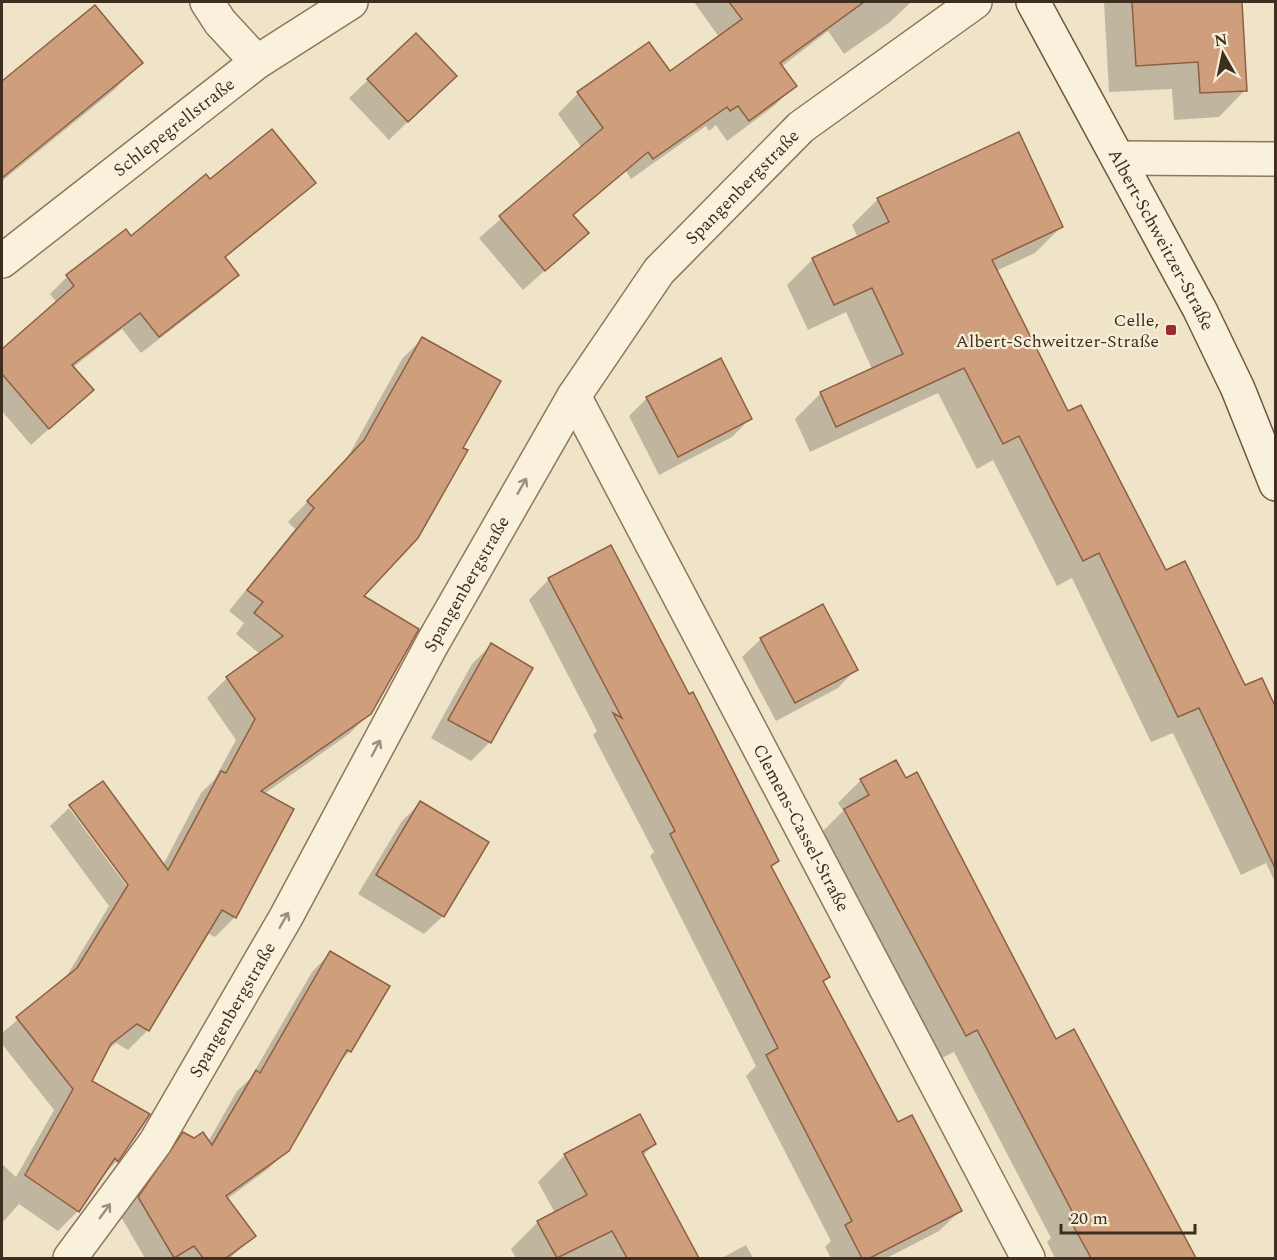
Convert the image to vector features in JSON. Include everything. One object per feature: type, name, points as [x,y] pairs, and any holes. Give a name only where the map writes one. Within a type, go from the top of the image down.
[{"type":"street","points":[[207,2],[220,22],[257,62]]},
{"type":"street","name":"Schlepegrellstraße","points":[[2,261],[257,62],[351,2]]},
{"type":"street","name":"Spangenbergstraße","points":[[70,1258],[155,1143],[286,917],[432,644],[574,396],[659,271],[801,126],[975,2]]},
{"type":"street","name":"Albert-Schweitzer-Straße","points":[[1034,2],[1119,158],[1238,389],[1275,484]]},
{"type":"street","points":[[1119,158],[1275,159]]},
{"type":"street","name":"Clemens-Cassel-Straße","points":[[574,396],[1022,1257]]},
{"type":"building","points":[[729,2],[864,2],[780,63],[797,86],[749,121],[738,106],[730,111],[727,107],[653,159],[648,152],[573,215],[589,233],[545,271],[499,216],[603,128],[577,92],[649,42],[670,71],[742,19]]},
{"type":"building","points":[[1132,2],[1242,2],[1247,91],[1200,93],[1198,62],[1136,66]]},
{"type":"building","points":[[95,5],[143,63],[2,178],[2,81]]},
{"type":"building","points":[[416,33],[457,76],[408,122],[367,79]]},
{"type":"building","points":[[272,129],[316,183],[225,257],[239,275],[159,337],[140,313],[72,365],[94,390],[49,429],[2,374],[2,349],[74,286],[66,275],[126,229],[131,236],[206,174],[210,179]]},
{"type":"building","points":[[1019,132],[1063,227],[992,260],[1068,411],[1081,405],[1166,570],[1185,561],[1245,685],[1262,678],[1275,706],[1275,868],[1199,708],[1178,717],[1099,553],[1083,561],[1019,436],[1003,444],[964,368],[836,427],[820,392],[903,354],[872,288],[834,305],[812,258],[889,222],[877,198]]},
{"type":"building","points":[[422,337],[501,381],[463,448],[468,450],[418,538],[364,596],[419,629],[371,714],[261,791],[294,809],[236,918],[222,910],[149,1031],[137,1024],[111,1044],[92,1081],[150,1114],[118,1162],[115,1158],[79,1212],[25,1175],[73,1089],[16,1017],[77,968],[128,885],[69,805],[103,781],[168,870],[221,771],[226,773],[255,719],[226,677],[283,636],[254,613],[263,602],[247,590],[314,508],[307,501],[364,440]]},
{"type":"building","points":[[721,358],[752,419],[678,457],[646,397]]},
{"type":"building","points":[[611,545],[689,694],[693,692],[779,861],[771,866],[830,977],[823,981],[898,1122],[912,1115],[962,1211],[870,1258],[862,1258],[845,1225],[852,1221],[766,1055],[778,1048],[670,834],[675,831],[613,713],[622,718],[548,578]]},
{"type":"building","points":[[823,604],[858,670],[795,703],[760,638]]},
{"type":"building","points":[[491,643],[533,668],[491,743],[448,720]]},
{"type":"building","points":[[896,760],[906,778],[917,772],[1056,1039],[1074,1029],[1196,1258],[1091,1258],[1069,1218],[1074,1215],[977,1030],[966,1036],[844,809],[869,795],[860,779]]},
{"type":"building","points":[[420,801],[489,842],[444,917],[376,875]]},
{"type":"building","points":[[330,951],[390,986],[351,1052],[347,1050],[289,1151],[226,1196],[256,1236],[226,1258],[203,1258],[194,1246],[174,1258],[138,1197],[183,1132],[194,1138],[203,1132],[212,1145],[256,1070],[260,1073]]},
{"type":"building","points":[[640,1114],[656,1144],[642,1152],[699,1258],[627,1258],[612,1231],[557,1258],[537,1221],[587,1195],[564,1154]]},
{"type":"place","name":"Celle, Albert-Schweitzer-Straße","points":[[1171,330]]}]
